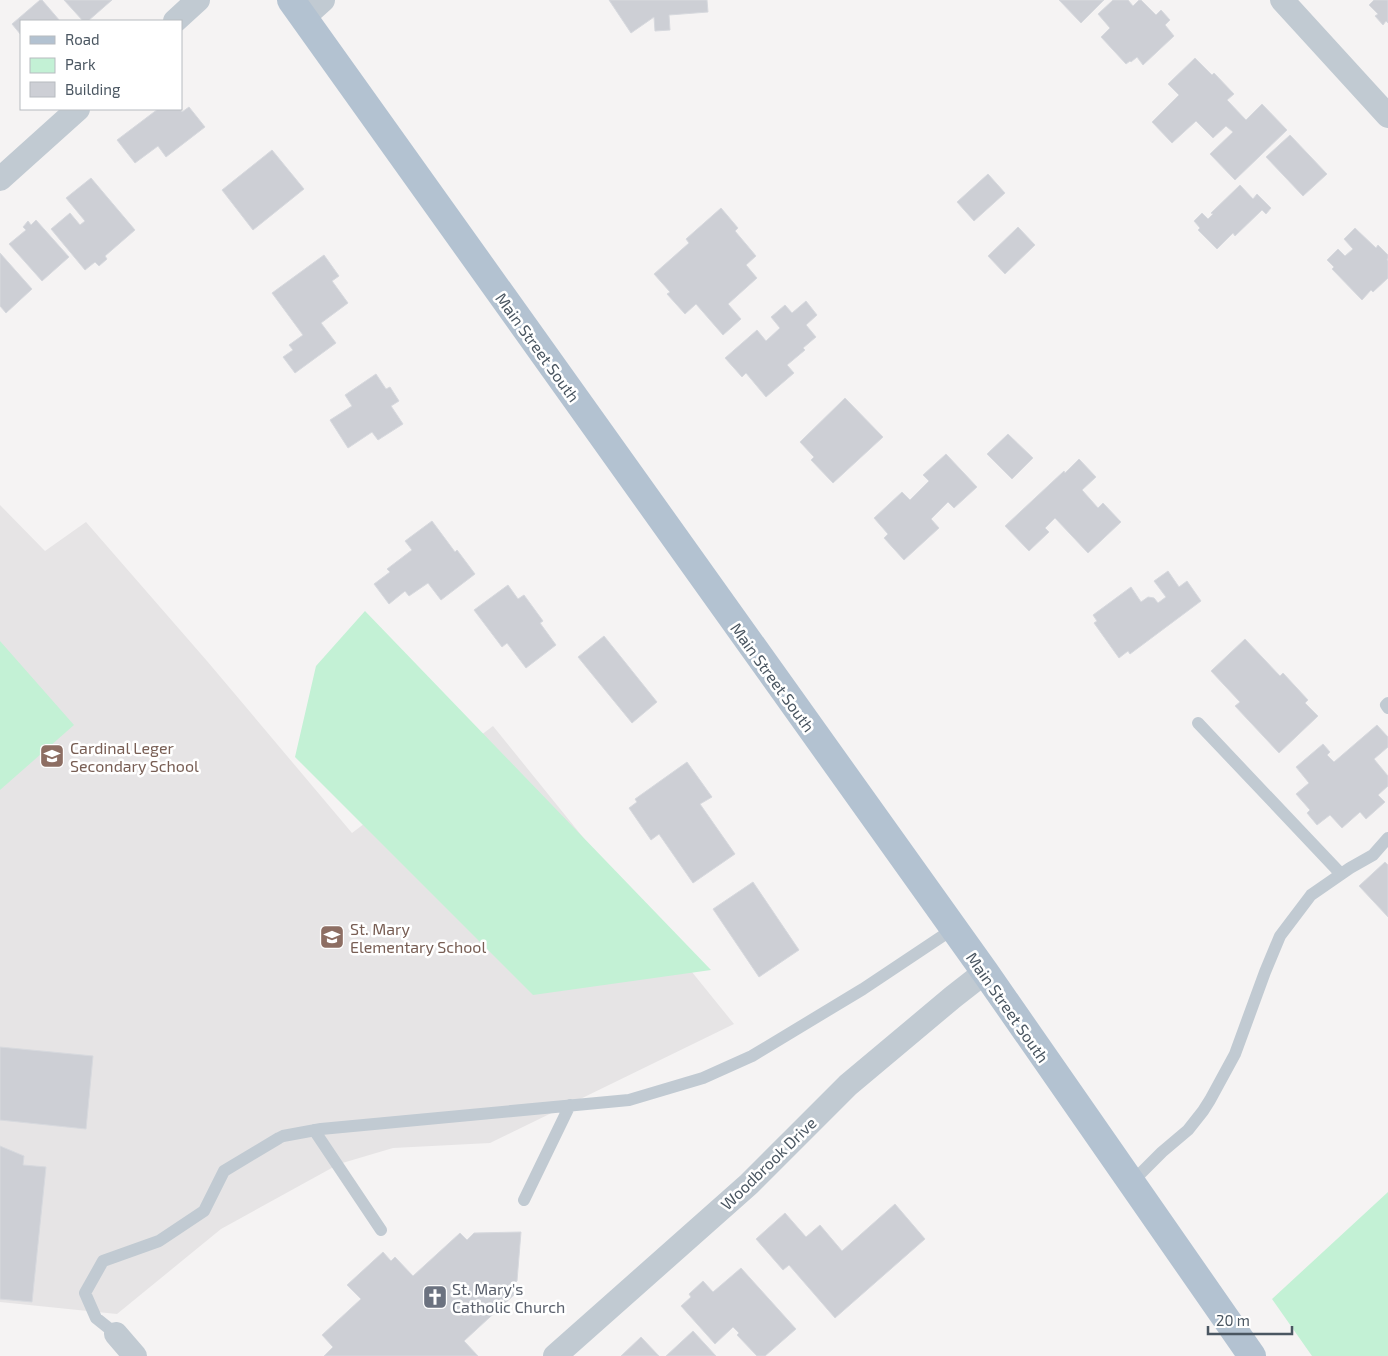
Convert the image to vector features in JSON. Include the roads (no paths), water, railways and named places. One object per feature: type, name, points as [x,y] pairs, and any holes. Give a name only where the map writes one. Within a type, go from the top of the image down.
[{"type":"main road","name":"Main Street South","points":[[297,9],[954,929],[1252,1356]]},
{"type":"street","points":[[176,20],[198,0]]},
{"type":"street","points":[[297,9],[323,0]]},
{"type":"street","points":[[1282,0],[1388,116]]},
{"type":"street","points":[[0,179],[77,110]]},
{"type":"street","name":"Woodbrook Drive","points":[[555,1356],[749,1184],[848,1085],[984,972]]},
{"type":"street","points":[[116,1334],[135,1356]]},
{"type":"lane","points":[[1388,703],[1386,705],[1388,708]]},
{"type":"lane","points":[[1198,724],[1341,874]]},
{"type":"lane","points":[[1131,1183],[1162,1152],[1188,1130],[1203,1111],[1235,1054],[1280,936],[1311,894],[1373,855],[1388,838]]},
{"type":"lane","points":[[116,1334],[96,1318],[85,1294],[103,1261],[158,1241],[204,1211],[224,1171],[283,1136],[314,1130],[629,1100],[703,1078],[752,1056],[863,989],[954,929]]},
{"type":"lane","points":[[524,1200],[570,1105]]},
{"type":"lane","points":[[314,1130],[381,1230]]},
{"type":"place","name":"Cardinal Leger Secondary School","points":[[52,756]]},
{"type":"place","name":"St. Mary Elementary School","points":[[332,937]]},
{"type":"place","name":"St. Mary's Catholic Church","points":[[435,1297]]}]
